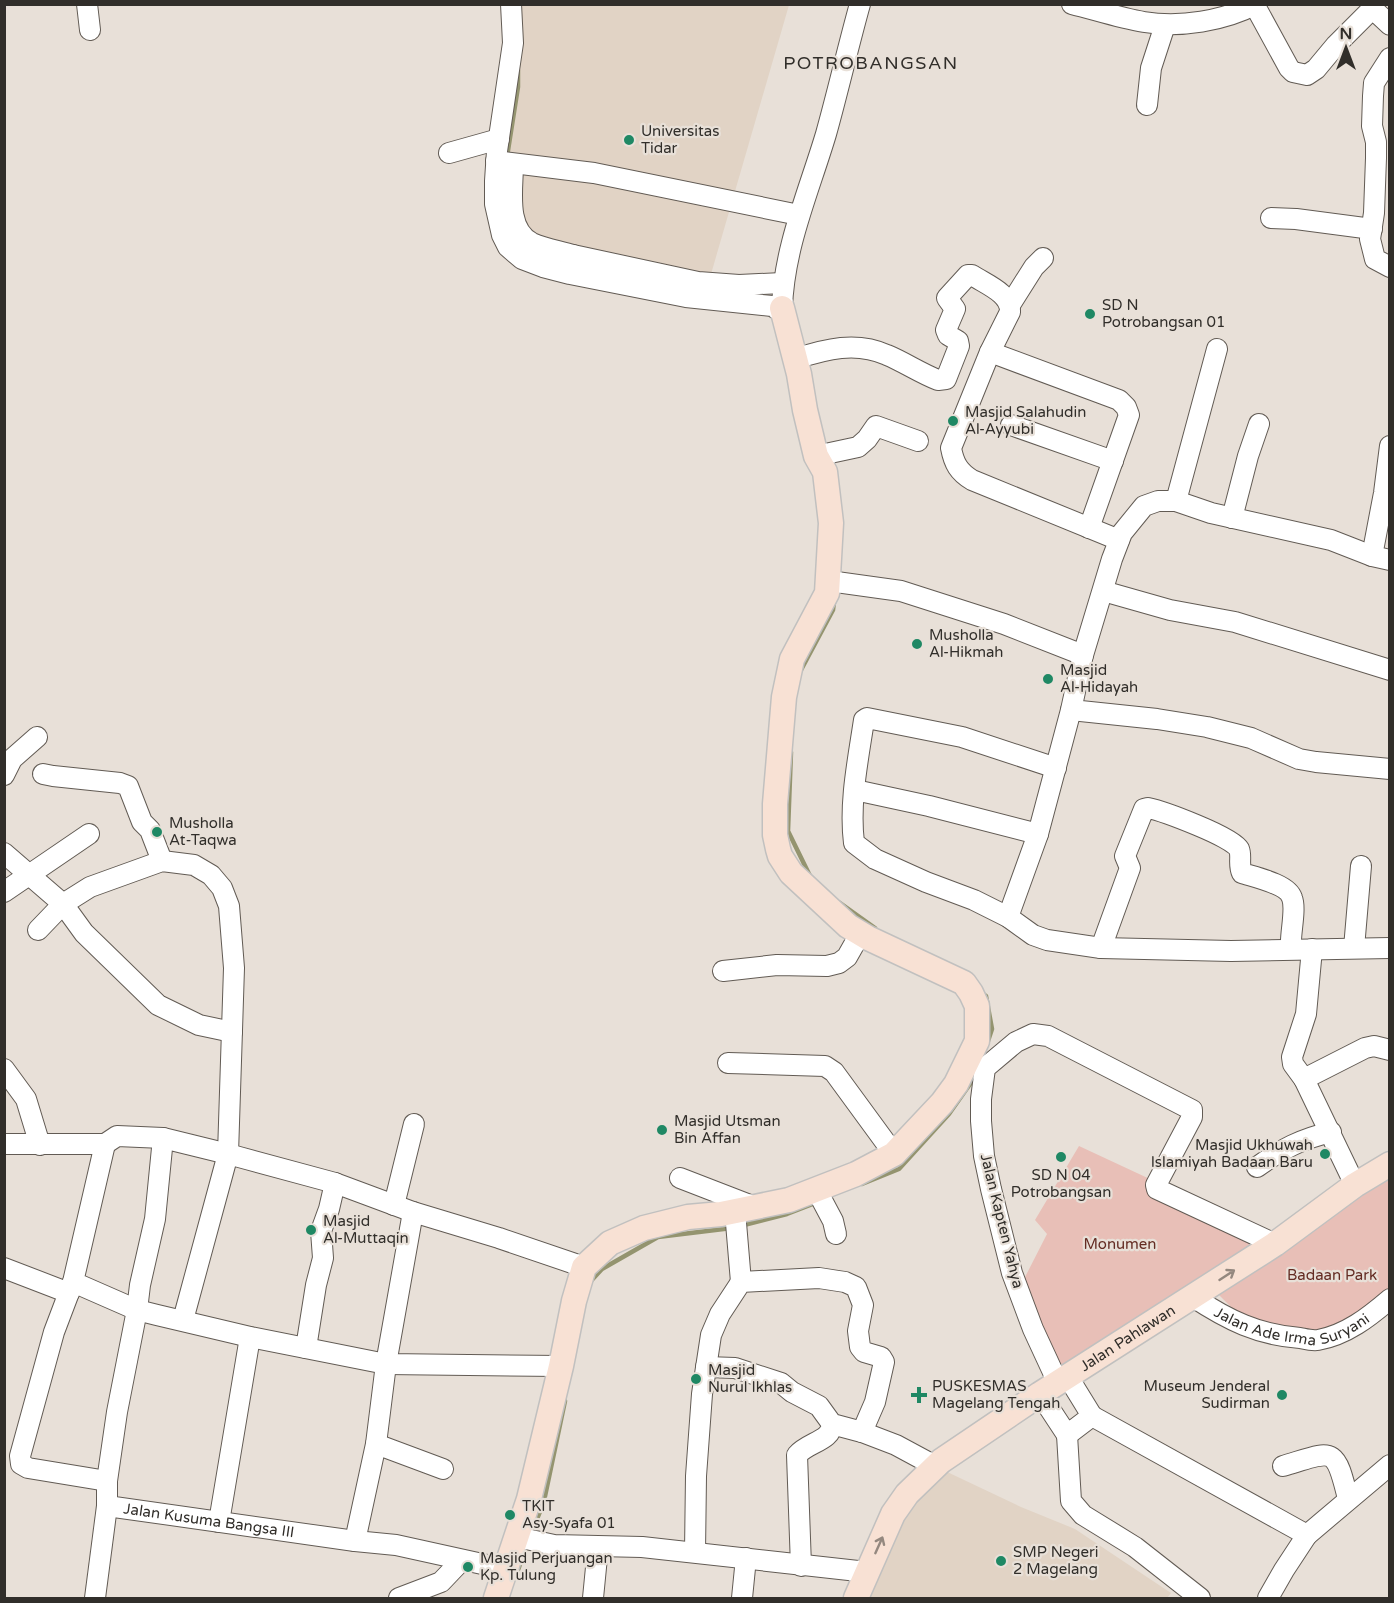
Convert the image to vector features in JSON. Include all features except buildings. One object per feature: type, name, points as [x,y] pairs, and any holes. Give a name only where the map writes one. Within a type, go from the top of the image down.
[{"type":"main road","points":[[496,1599],[505,1569],[519,1537],[561,1366],[574,1300],[584,1267],[610,1243],[644,1228],[688,1217],[741,1216],[789,1200],[820,1198],[856,1174],[894,1154],[942,1103],[956,1084],[979,1069],[978,1014],[971,993],[964,984],[848,926],[791,873],[780,856],[775,835],[775,804],[784,697],[792,659],[835,582],[825,472],[826,453],[802,357],[782,297]]},
{"type":"main road","name":"Jalan Pahlawan","points":[[857,1598],[893,1514],[907,1494],[935,1466],[1055,1385],[1275,1244],[1355,1185],[1389,1164]]},
{"type":"street","points":[[87,4],[90,30]]},
{"type":"street","points":[[511,4],[513,44],[499,139],[505,162],[512,214],[518,228],[530,242],[551,250],[572,264],[686,297],[772,306],[782,297],[800,215],[826,134],[860,4]]},
{"type":"street","points":[[1072,4],[1142,22],[1165,25],[1222,18],[1255,5],[1289,68],[1293,72],[1307,75],[1316,69],[1373,8],[1389,25]]},
{"type":"street","points":[[1147,105],[1151,68],[1165,25]]},
{"type":"street","points":[[1389,58],[1374,83],[1372,109],[1376,158],[1374,213],[1370,239],[1375,259],[1389,267]]},
{"type":"street","points":[[449,153],[499,139]]},
{"type":"street","points":[[505,162],[594,173],[800,215]]},
{"type":"street","points":[[1271,218],[1371,229]]},
{"type":"street","points":[[1010,305],[1034,267],[1043,258]]},
{"type":"street","points":[[572,264],[698,282],[739,285],[782,297]]},
{"type":"street","points":[[802,357],[837,347],[859,347],[885,354],[942,381],[946,379],[959,346],[958,341],[948,335],[946,330],[955,309],[947,298],[968,275],[972,275],[1006,297],[1010,305],[1010,312],[990,352],[951,448],[954,462],[962,474],[972,480],[1119,540]]},
{"type":"street","points":[[1176,501],[1217,349]]},
{"type":"street","points":[[990,352],[1119,400],[1126,407],[1129,415],[1089,528]]},
{"type":"street","points":[[1232,518],[1259,424]]},
{"type":"street","points":[[1011,425],[1113,460]]},
{"type":"street","points":[[826,453],[858,447],[876,426],[918,441]]},
{"type":"street","points":[[1008,916],[1038,834],[1083,655],[1119,540],[1134,516],[1144,506],[1158,501],[1176,501],[1211,513],[1330,540],[1381,558],[1389,446]]},
{"type":"street","points":[[835,582],[901,591],[1004,624],[1083,655]]},
{"type":"street","points":[[1103,591],[1170,610],[1235,622],[1389,670]]},
{"type":"street","points":[[1071,710],[1207,727],[1251,738],[1299,759],[1389,769]]},
{"type":"street","points":[[1056,768],[962,737],[869,717],[864,720],[855,790],[852,828],[854,843],[875,859],[1008,916],[1033,935],[1047,940],[1101,948],[1231,951],[1389,948]]},
{"type":"street","points":[[4,775],[12,759],[37,737]]},
{"type":"street","points":[[43,774],[120,783],[128,786],[142,822],[150,830],[162,861]]},
{"type":"street","points":[[855,790],[1038,834]]},
{"type":"street","points":[[1101,948],[1130,868],[1125,856],[1144,809],[1148,808],[1205,828],[1238,848],[1240,851],[1239,866],[1242,873],[1288,891],[1293,898],[1291,941]]},
{"type":"street","points":[[4,891],[89,834]]},
{"type":"street","points":[[4,853],[63,904],[84,933],[158,1005],[199,1024],[232,1032]]},
{"type":"street","points":[[38,930],[63,904],[90,887],[162,861],[194,865],[211,875],[222,888],[229,906],[234,968],[228,1154],[183,1320]]},
{"type":"street","points":[[1354,948],[1360,866]]},
{"type":"street","points":[[723,971],[777,965],[827,966],[839,963],[848,957],[860,934]]},
{"type":"street","points":[[1312,949],[1306,1014],[1292,1058],[1293,1064],[1304,1079],[1355,1185]]},
{"type":"street","points":[[979,1069],[1024,1038],[1033,1034],[1048,1036],[1186,1106],[1192,1110],[1192,1117],[1156,1185],[1157,1189],[1275,1244]]},
{"type":"street","points":[[1304,1079],[1365,1048],[1374,1046],[1389,1050]]},
{"type":"street","points":[[728,1063],[825,1066],[834,1072],[894,1154]]},
{"type":"street","points":[[4,1069],[26,1099],[40,1145]]},
{"type":"street","name":"Jalan Kapten Yahya","points":[[979,1069],[984,1156],[991,1189],[1012,1273],[1055,1385]]},
{"type":"street","points":[[394,1205],[414,1124]]},
{"type":"street","points":[[1257,1167],[1281,1150],[1306,1138],[1330,1132]]},
{"type":"street","points":[[4,1144],[105,1144],[117,1136],[163,1138],[334,1183],[413,1212],[584,1267]]},
{"type":"street","name":"Jalan Kusuma Bangsa III","points":[[163,1138],[155,1219],[140,1285],[117,1412],[107,1481],[107,1506],[396,1545],[505,1569]]},
{"type":"street","points":[[105,1144],[71,1287],[40,1378],[20,1456],[21,1464],[28,1468],[107,1481]]},
{"type":"street","points":[[680,1178],[741,1216],[741,1282],[720,1314],[711,1335],[706,1367],[696,1476],[695,1552]]},
{"type":"street","points":[[306,1348],[323,1258],[321,1231],[329,1209],[334,1183]]},
{"type":"street","points":[[820,1198],[833,1221],[836,1234]]},
{"type":"street","points":[[355,1541],[375,1444],[386,1364],[413,1212]]},
{"type":"street","points":[[4,1268],[71,1287],[137,1310],[250,1337],[386,1364],[561,1366]]},
{"type":"street","points":[[741,1282],[819,1278],[845,1282],[856,1287],[863,1305],[858,1331],[860,1347],[864,1352],[881,1357],[884,1362],[875,1402],[862,1432]]},
{"type":"street","name":"Jalan Ade Irma Suryani","points":[[1193,1297],[1221,1316],[1246,1328],[1284,1337],[1317,1340],[1355,1327],[1389,1299]]},
{"type":"street","points":[[219,1522],[250,1337]]},
{"type":"street","points":[[706,1367],[735,1368],[781,1383],[792,1392],[819,1406],[832,1424],[896,1445],[935,1466]]},
{"type":"street","points":[[1055,1385],[1092,1416],[1308,1535]]},
{"type":"street","points":[[1055,1385],[1067,1435],[1071,1501],[1083,1515],[1135,1547],[1200,1599]]},
{"type":"street","points":[[1067,1435],[1092,1416]]},
{"type":"street","points":[[801,1566],[797,1455],[803,1448],[827,1437],[832,1424]]},
{"type":"street","points":[[375,1444],[443,1469]]},
{"type":"street","points":[[1283,1466],[1326,1454],[1331,1456],[1339,1464],[1348,1499]]},
{"type":"street","points":[[1268,1599],[1284,1570],[1308,1535],[1389,1465]]},
{"type":"street","points":[[95,1599],[107,1506]]},
{"type":"street","points":[[519,1537],[571,1547],[642,1547],[867,1572]]},
{"type":"street","points":[[593,1599],[598,1547]]},
{"type":"street","points":[[742,1599],[746,1558]]},
{"type":"street","points":[[399,1599],[441,1582],[462,1560]]},
{"type":"shaded area","name":"Universitas Tidar","points":[[517,5],[789,5],[709,281],[517,241],[499,183],[517,98]]},
{"type":"shaded area","name":"SMP Negeri 2 Magelang","points":[[943,1470],[1021,1507],[1075,1529],[1171,1593],[1167,1598],[875,1598],[866,1595],[894,1525]]},
{"type":"green space","name":"Monumen","points":[[1079,1146],[1270,1235],[1056,1371],[1022,1283],[1047,1234],[1035,1220]]},
{"type":"green space","name":"Badaan Park","points":[[1389,1171],[1389,1294],[1320,1335],[1289,1332],[1236,1312],[1217,1293]]},
{"type":"waterway","points":[[507,157],[518,87],[518,70]]},
{"type":"waterway","points":[[801,670],[833,610],[834,602]]},
{"type":"waterway","points":[[791,752],[788,831],[810,876]]},
{"type":"waterway","points":[[840,903],[875,928]]},
{"type":"waterway","points":[[982,993],[986,996],[992,1029],[987,1044]]},
{"type":"waterway","points":[[862,1184],[899,1169],[949,1114],[975,1077]]},
{"type":"waterway","points":[[740,1226],[787,1214],[818,1202]]},
{"type":"waterway","points":[[590,1282],[602,1269],[658,1237],[732,1228]]},
{"type":"waterway","points":[[531,1535],[544,1501],[565,1401]]},
{"type":"waterway","points":[[515,1578],[528,1543]]},
{"type":"place","name":"Universitas Tidar","points":[[629,140]]},
{"type":"place","name":"SD N Potrobangsan 01","points":[[1090,314]]},
{"type":"place","name":"Masjid Salahudin Al-Ayyubi","points":[[953,421]]},
{"type":"place","name":"Musholla Al-Hikmah","points":[[917,644]]},
{"type":"place","name":"Masjid Al-Hidayah","points":[[1048,679]]},
{"type":"place","name":"Musholla At-Taqwa","points":[[157,832]]},
{"type":"place","name":"Masjid Utsman Bin Affan","points":[[662,1130]]},
{"type":"place","name":"Masjid Ukhuwah Islamiyah Badaan Baru","points":[[1325,1154]]},
{"type":"place","name":"SD N 04 Potrobangsan","points":[[1061,1157]]},
{"type":"place","name":"Masjid Al-Muttaqin","points":[[311,1230]]},
{"type":"place","name":"Masjid Nurul Ikhlas","points":[[696,1379]]},
{"type":"place","name":"PUSKESMAS Magelang Tengah","points":[[919,1395]]},
{"type":"place","name":"Museum Jenderal Sudirman","points":[[1282,1395]]},
{"type":"place","name":"TKIT Asy-Syafa 01","points":[[510,1515]]},
{"type":"place","name":"SMP Negeri 2 Magelang","points":[[1001,1561]]},
{"type":"place","name":"Masjid Perjuangan Kp. Tulung","points":[[468,1567]]},
{"type":"district","name":"POTROBANGSAN","points":[[871,63]]}]
